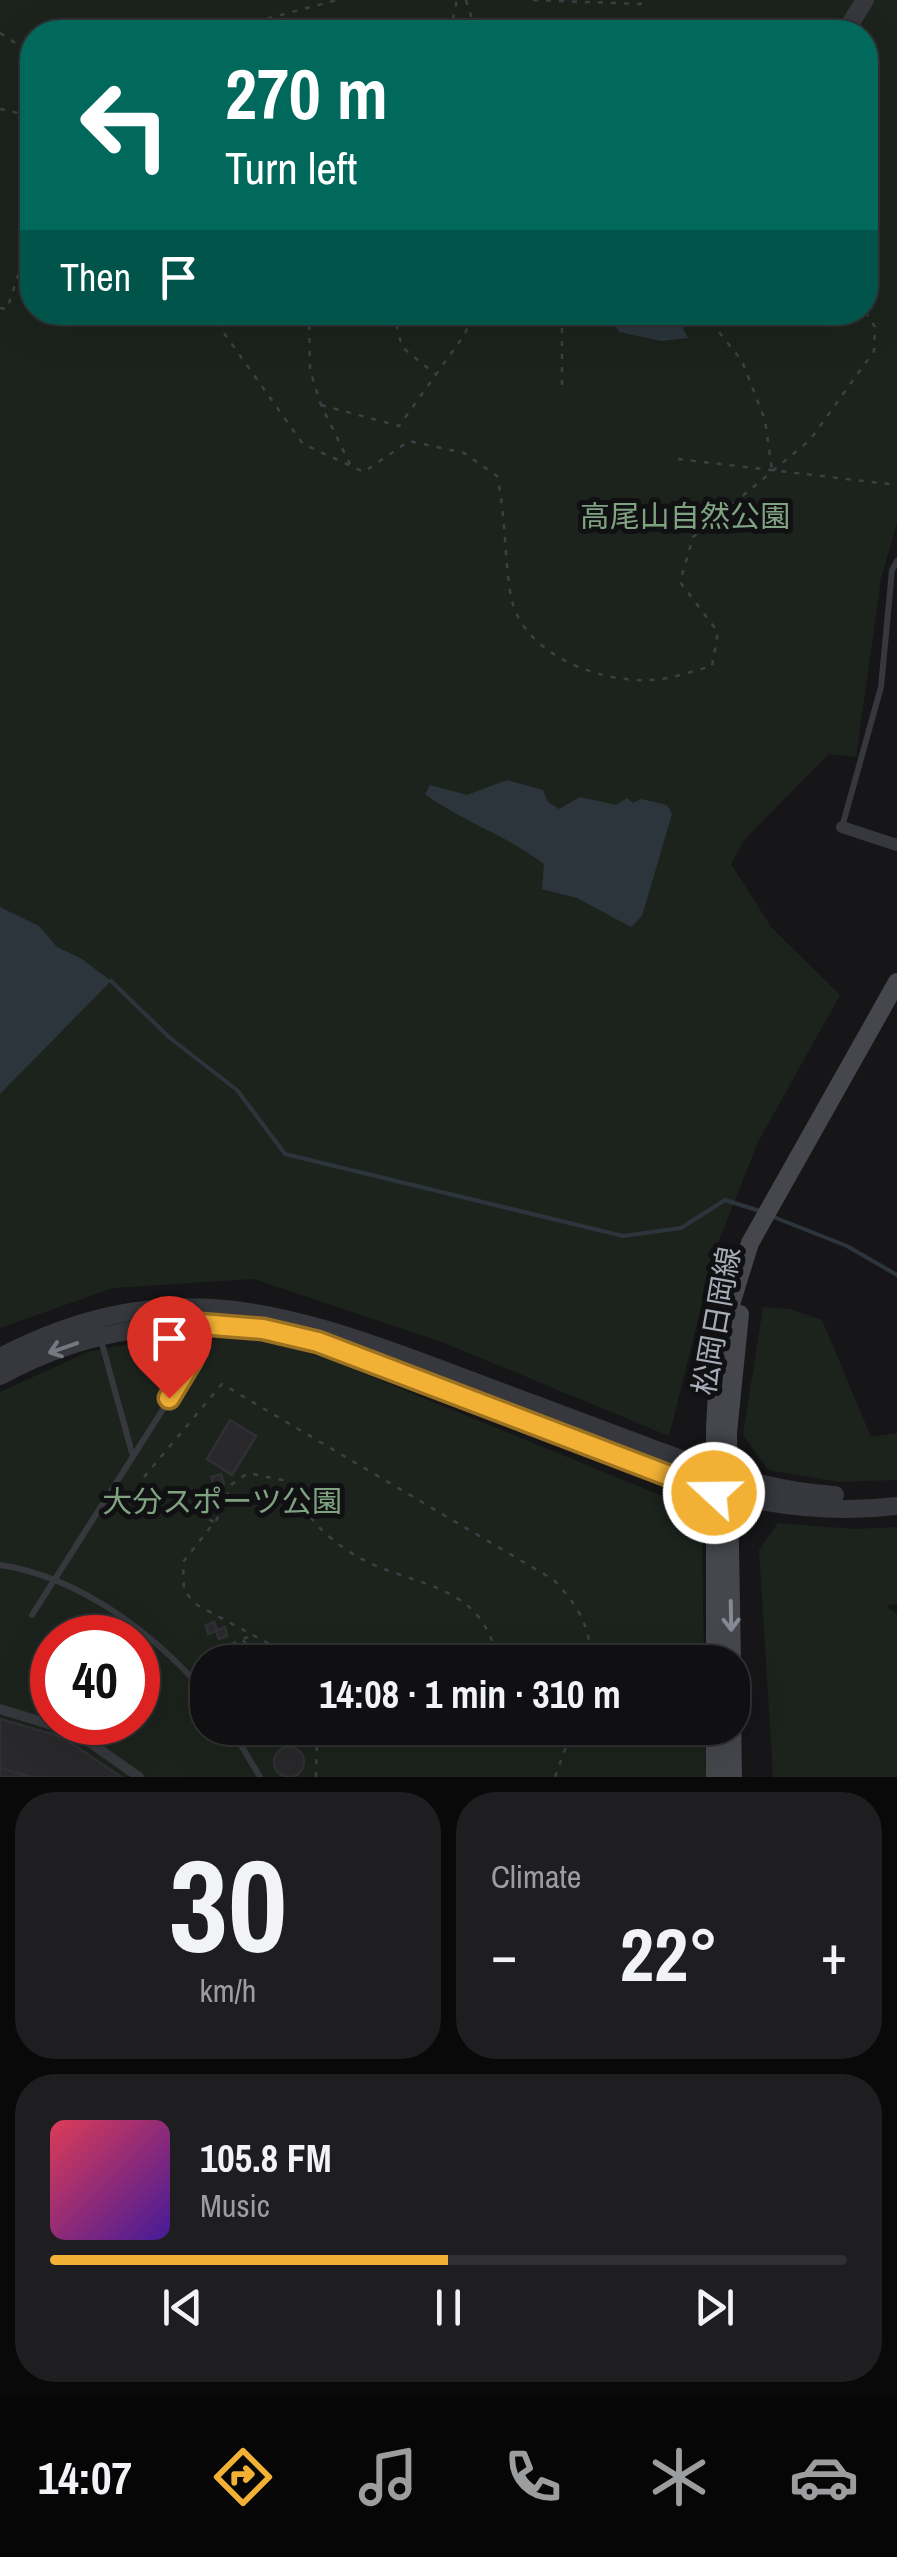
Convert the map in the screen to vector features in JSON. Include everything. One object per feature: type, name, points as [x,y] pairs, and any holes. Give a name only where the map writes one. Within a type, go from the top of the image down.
[{"type":"main road","name":"松岡日岡線","points":[[716,1645],[730,1342],[760,1247],[760,1230],[897,982]]},
{"type":"main road","name":"松岡日岡線","points":[[722,1495],[731,1645]]},
{"type":"main road","points":[[715,1745],[715,1777]]},
{"type":"main road","points":[[733,1745],[734,1777]]},
{"type":"street","points":[[842,827],[897,844]]},
{"type":"street","points":[[0,1357],[82,1323],[141,1310],[217,1306],[276,1313],[360,1338],[722,1474],[816,1494],[897,1495]]},
{"type":"street","points":[[0,1376],[99,1336],[153,1326],[200,1324],[263,1329],[318,1342],[722,1495],[843,1508],[897,1506]]},
{"type":"street","points":[[0,1709],[75,1732],[139,1777]]},
{"type":"lane","points":[[842,827],[881,686],[892,570],[897,562]]},
{"type":"lane","points":[[32,1615],[188,1370],[200,1324]]},
{"type":"lane","points":[[99,1336],[110,1358],[132,1454]]},
{"type":"lane","points":[[0,1565],[53,1580],[98,1603],[138,1631],[190,1679]]},
{"type":"lane","points":[[241,1745],[260,1777]]},
{"type":"path","points":[[262,20],[337,0]]},
{"type":"path","points":[[533,0],[624,4],[649,0]]},
{"type":"path","points":[[0,308],[6,309],[20,268]]},
{"type":"path","points":[[218,325],[303,444],[364,472],[409,441],[464,453],[497,476],[506,517],[512,601],[536,643],[594,675],[653,680],[712,666],[718,632],[680,582],[693,538],[810,440],[874,350],[875,325]]},
{"type":"path","points":[[309,325],[310,370],[321,405],[351,466]]},
{"type":"path","points":[[396,325],[402,347],[436,375]]},
{"type":"path","points":[[321,405],[398,426],[468,325]]},
{"type":"path","points":[[562,325],[562,385]]},
{"type":"path","points":[[714,325],[742,361],[766,420],[772,472]]},
{"type":"path","points":[[678,459],[897,485]]},
{"type":"path","points":[[144,1477],[222,1384],[554,1580],[579,1607],[591,1645]]},
{"type":"path","points":[[273,1645],[198,1605],[184,1591],[183,1562],[215,1522],[232,1484],[248,1473],[286,1480],[312,1520],[352,1553],[451,1592],[470,1607],[492,1645]]},
{"type":"path","points":[[163,1496],[215,1522]]},
{"type":"path","points":[[229,1645],[253,1634]]},
{"type":"path","points":[[242,1639],[247,1645]]},
{"type":"path","points":[[316,1777],[317,1745]]},
{"type":"path","points":[[554,1777],[566,1745]]},
{"type":"green space","name":"高尾山自然公園","points":[[0,0],[897,0],[897,522],[881,579],[856,757],[829,754],[745,839],[731,864],[771,927],[840,995],[758,1142],[716,1248],[669,1436],[442,1342],[254,1279],[113,1288],[0,1328]]},
{"type":"green space","points":[[763,1307],[789,1309],[822,1320],[871,1437],[897,1433],[897,1480],[839,1482],[768,1470],[743,1435]]},
{"type":"green space","name":"大分スポーツ公園","points":[[219,1334],[276,1343],[333,1361],[672,1500],[702,1543],[704,1645],[190,1645],[190,1745],[705,1745],[706,1777],[0,1777],[0,1392],[88,1352],[154,1339],[215,1340]]},
{"type":"green space","points":[[778,1523],[854,1529],[897,1527],[897,1604],[886,1606],[897,1614],[897,1777],[773,1777],[759,1550]]},
{"type":"shaded area","points":[[616,325],[681,325],[688,338],[661,341],[619,332]]},
{"type":"shaded area","points":[[507,780],[543,790],[548,802],[559,809],[580,797],[616,805],[627,798],[633,803],[641,799],[667,805],[672,814],[642,916],[631,927],[577,898],[542,889],[544,864],[425,794],[430,785],[467,795]]},
{"type":"shaded area","points":[[0,907],[39,926],[57,947],[82,959],[111,981],[0,1094]]},
{"type":"building","points":[[230,1420],[256,1436],[232,1475],[207,1459]]},
{"type":"building","points":[[221,1474],[224,1484],[215,1486],[218,1495],[209,1497],[212,1505],[202,1508],[199,1498],[207,1495],[205,1488],[214,1485],[211,1477]]},
{"type":"building","points":[[214,1622],[217,1630],[225,1627],[227,1636],[219,1639],[216,1631],[208,1634],[206,1625]]},
{"type":"building","points":[[0,1719],[30,1728],[30,1745],[74,1745],[121,1777],[0,1777]]},
{"type":"building","points":[[0,1719],[30,1728],[30,1745],[74,1745],[121,1777],[32,1777],[0,1768]]},
{"type":"building","points":[[289,1747],[299,1752],[304,1762],[299,1772],[289,1777],[279,1772],[274,1762],[279,1752]]},
{"type":"waterway","points":[[111,981],[170,1038],[237,1090],[285,1154],[623,1236],[681,1228],[725,1200],[763,1212]]},
{"type":"waterway","points":[[771,1216],[847,1246],[897,1275]]},
{"type":"route","points":[[169,1398],[188,1370],[200,1324],[263,1329],[318,1342],[374,1362],[714,1493]]}]
